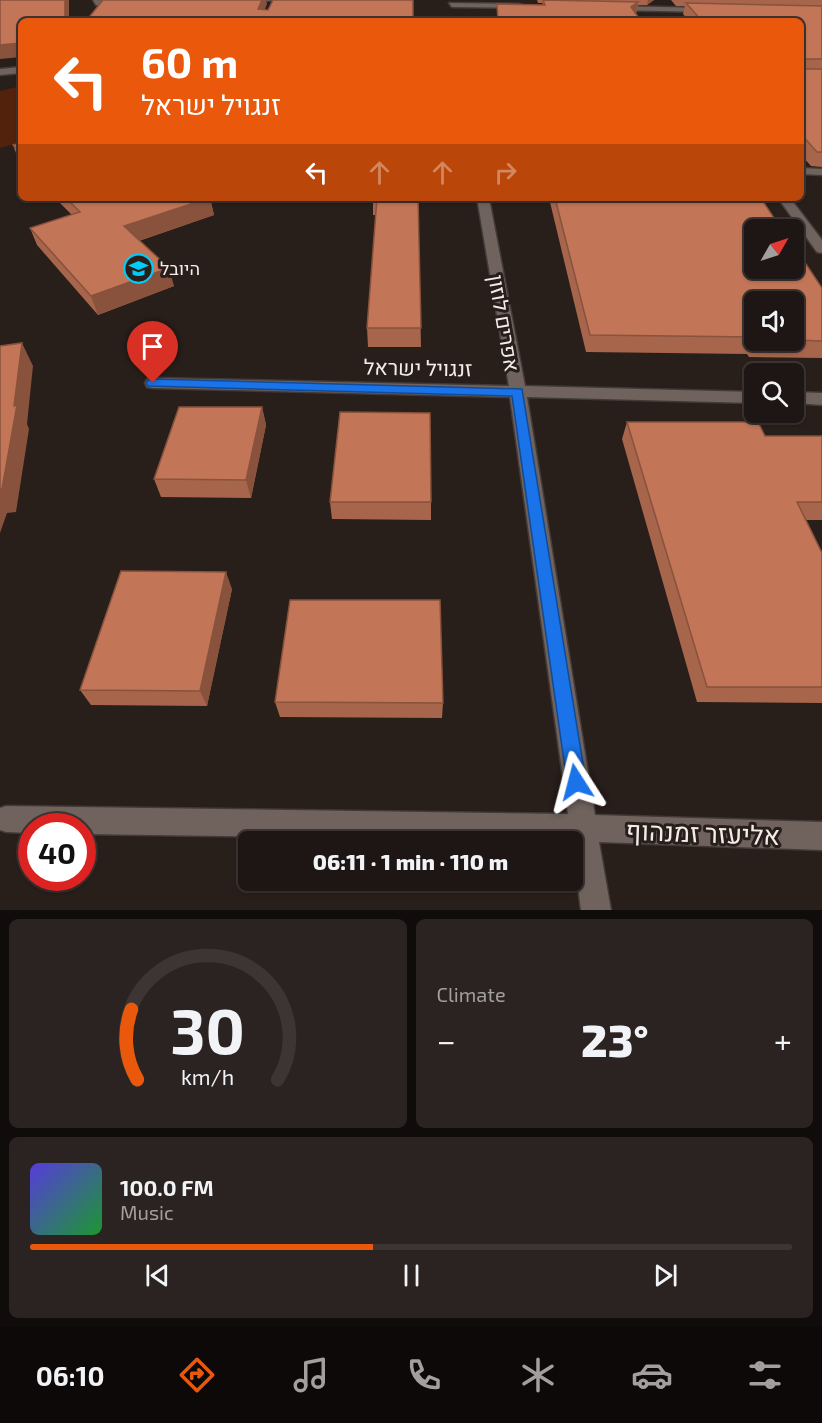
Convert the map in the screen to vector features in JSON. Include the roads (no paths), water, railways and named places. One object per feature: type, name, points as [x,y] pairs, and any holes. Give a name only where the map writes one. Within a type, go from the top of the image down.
[{"type":"street","points":[[96,0],[96,3],[131,3]]},
{"type":"street","points":[[238,1],[274,0],[270,10]]},
{"type":"street","points":[[620,0],[626,8]]},
{"type":"street","points":[[452,6],[533,6]]},
{"type":"street","points":[[602,8],[718,10]]},
{"type":"street","points":[[0,72],[18,70]]},
{"type":"street","points":[[804,171],[822,172]]},
{"type":"street","name":"אפרים לוזון","points":[[484,201],[518,392],[596,910]]},
{"type":"street","points":[[786,201],[822,249]]},
{"type":"street","name":"זנגויל ישראל","points":[[153,383],[744,397]]},
{"type":"street","points":[[804,398],[822,399]]},
{"type":"street","name":"אליעזר זמנהוף","points":[[6,819],[583,828],[822,836]]},
{"type":"place","name":"היובל","points":[[139,268]]}]
